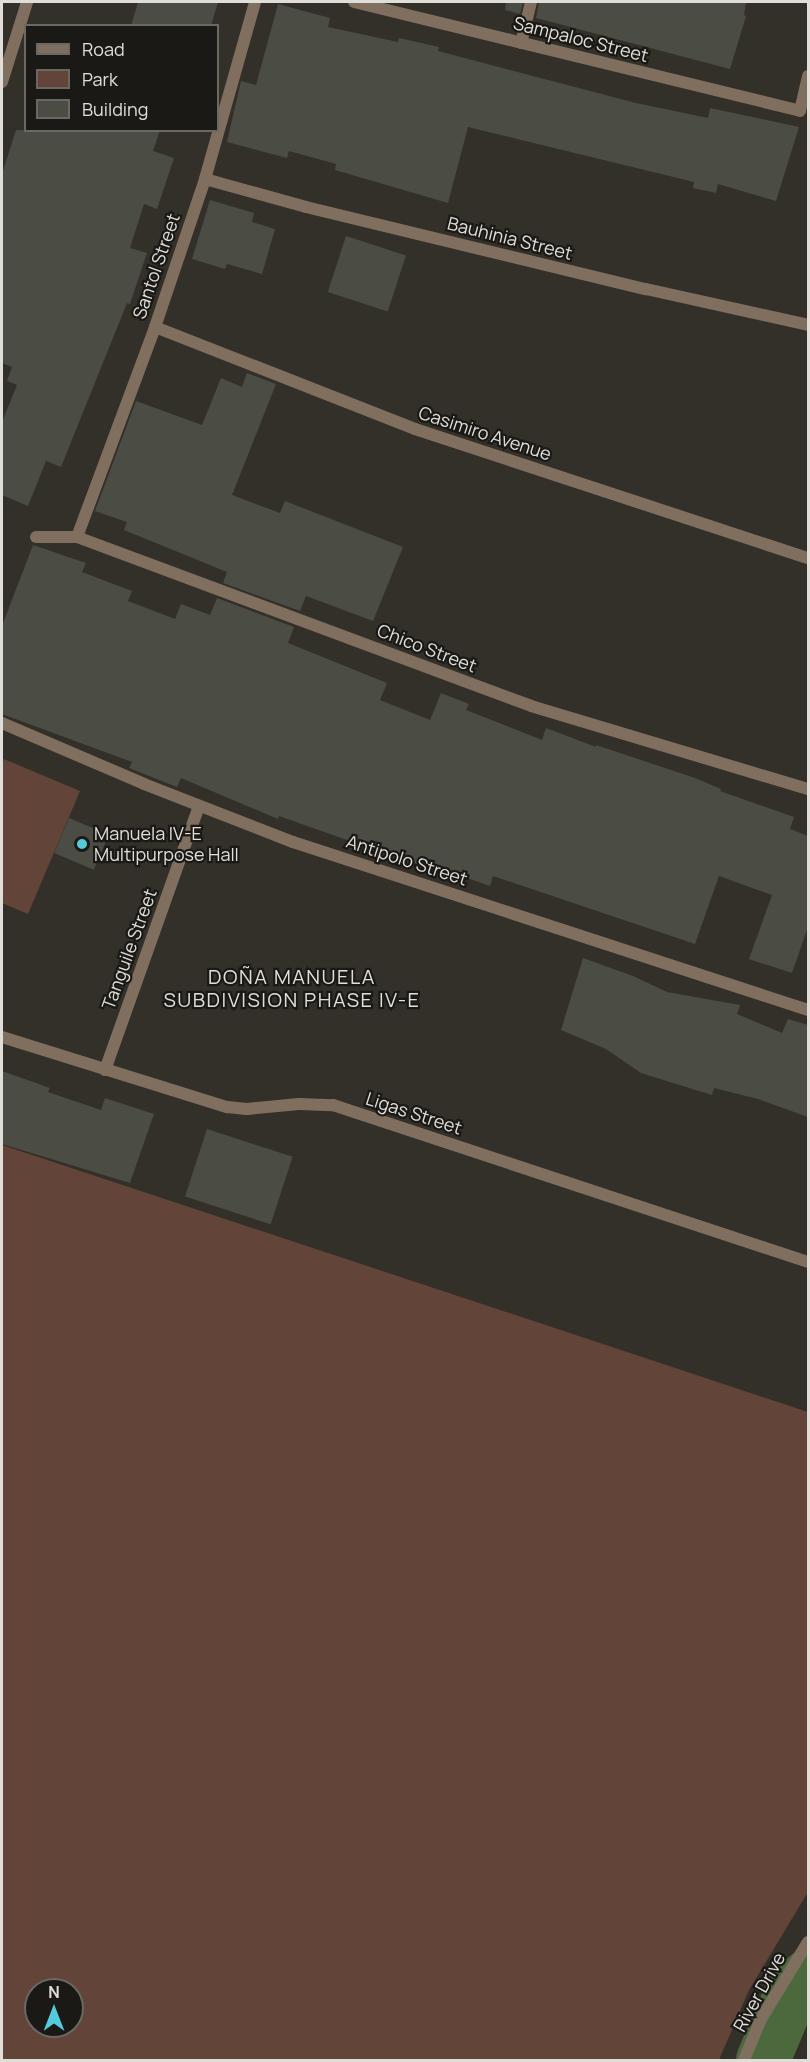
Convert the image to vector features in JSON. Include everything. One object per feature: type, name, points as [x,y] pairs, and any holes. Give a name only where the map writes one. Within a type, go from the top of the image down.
[{"type":"street","points":[[2,82],[27,2]]},
{"type":"street","name":"Santol Street","points":[[219,129],[255,2]]},
{"type":"street","name":"Sampaloc Street","points":[[354,2],[373,4],[521,43],[800,111],[808,76]]},
{"type":"street","points":[[521,43],[531,2]]},
{"type":"street","name":"Santol Street","points":[[77,537],[155,327],[205,179],[218,132]]},
{"type":"street","name":"Bauhinia Street","points":[[205,179],[612,281],[808,325]]},
{"type":"street","name":"Casimiro Avenue","points":[[155,327],[415,429],[808,558]]},
{"type":"street","name":"Chico Street","points":[[36,537],[77,537],[531,706],[808,789]]},
{"type":"street","name":"Antipolo Street","points":[[2,723],[199,806],[293,842],[808,1010]]},
{"type":"street","name":"Tanguile Street","points":[[105,1070],[199,806]]},
{"type":"street","name":"Ligas Street","points":[[2,1037],[227,1107],[247,1109],[300,1104],[333,1106],[808,1262]]},
{"type":"street","name":"River Drive","points":[[744,2061],[761,2019],[808,1942]]},
{"type":"green space","points":[[4,759],[80,791],[28,914],[2,903],[2,765]]},
{"type":"green space","points":[[2,1145],[808,1412],[808,1892],[749,1990],[719,2060],[2,2060]]},
{"type":"building","points":[[138,2],[218,2],[212,24],[132,24]]},
{"type":"building","points":[[506,2],[523,2],[520,14],[505,10]]},
{"type":"building","points":[[539,2],[746,2],[744,15],[746,16],[730,69],[536,18]]},
{"type":"building","points":[[278,4],[330,18],[328,27],[398,42],[399,38],[439,47],[438,51],[636,103],[708,118],[710,108],[799,127],[776,201],[718,184],[716,193],[693,188],[694,182],[468,127],[448,203],[335,170],[336,164],[289,151],[287,158],[227,142],[241,81],[256,85]]},
{"type":"building","points":[[16,130],[24,130],[24,132],[159,132],[153,151],[174,158],[157,209],[144,204],[130,248],[147,253],[130,304],[127,303],[61,467],[46,461],[28,506],[2,495],[2,422],[17,385],[7,381],[12,367],[2,363],[2,174]]},
{"type":"building","points":[[210,200],[254,213],[252,222],[275,229],[262,274],[227,264],[225,269],[192,259]]},
{"type":"building","points":[[346,236],[406,255],[388,312],[328,292]]},
{"type":"building","points":[[247,373],[276,384],[232,495],[280,513],[285,501],[403,547],[373,621],[306,596],[300,611],[223,583],[227,572],[124,530],[127,522],[95,511],[136,401],[202,425],[221,378],[242,387]]},
{"type":"building","points":[[33,545],[86,563],[82,572],[132,591],[128,601],[175,619],[181,604],[210,615],[217,598],[294,627],[288,643],[387,683],[380,700],[430,720],[441,693],[469,704],[466,710],[542,740],[546,728],[596,747],[596,745],[695,778],[721,789],[720,791],[794,817],[790,829],[808,836],[808,927],[792,973],[749,959],[772,895],[719,876],[695,944],[493,876],[490,886],[439,868],[438,871],[279,816],[278,819],[181,778],[177,787],[129,768],[132,762],[2,714],[2,626]]},
{"type":"building","name":"Manuela IV-E Multipurpose Hall","points":[[69,818],[109,835],[94,870],[54,853]]},
{"type":"building","points":[[583,958],[633,976],[667,992],[740,1005],[737,1014],[782,1033],[788,1019],[808,1025],[808,1117],[758,1099],[714,1088],[712,1095],[641,1073],[606,1049],[561,1030]]},
{"type":"building","points":[[2,1071],[50,1088],[48,1092],[101,1110],[105,1098],[154,1114],[130,1183],[2,1144]]},
{"type":"building","points":[[207,1129],[293,1157],[271,1224],[185,1197]]},
{"type":"waterway","points":[[763,2060],[792,1991],[808,1976]]},
{"type":"place","name":"Manuela IV-E Multipurpose Hall","points":[[82,844]]},
{"type":"district","name":"DOÑA MANUELA SUBDIVISION PHASE IV-E","points":[[292,988]]}]
